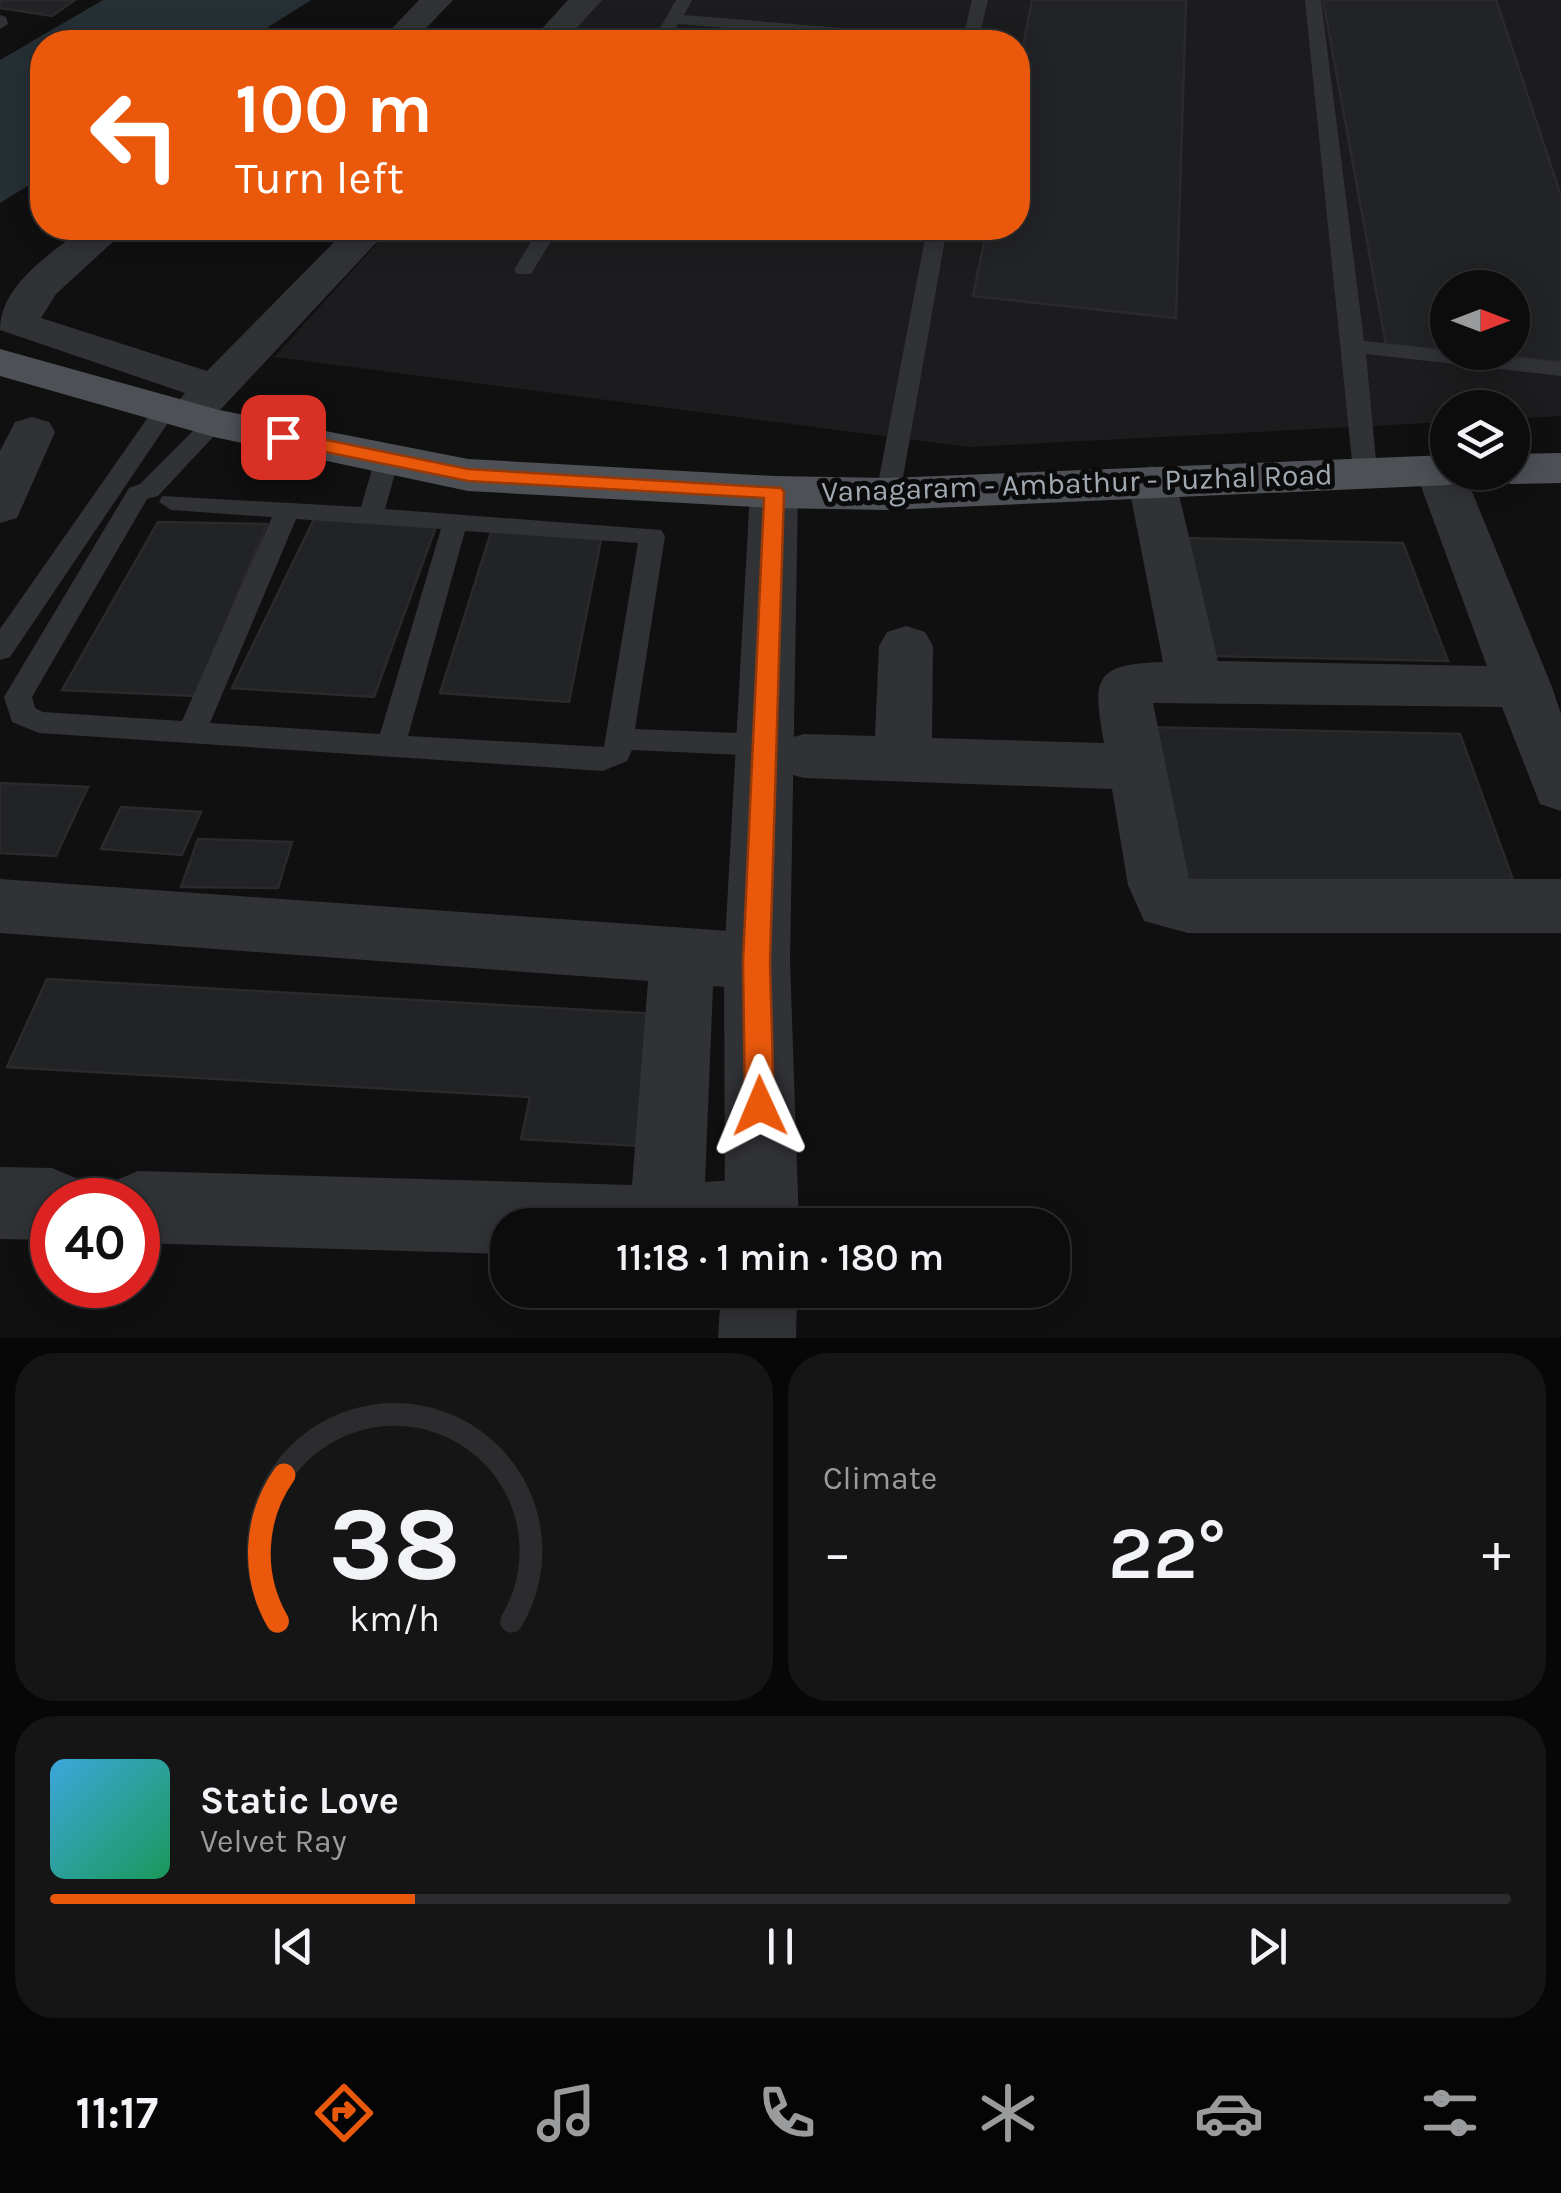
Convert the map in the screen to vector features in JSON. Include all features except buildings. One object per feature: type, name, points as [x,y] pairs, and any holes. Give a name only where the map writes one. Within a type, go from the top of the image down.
[{"type":"main road","name":"Vanagaram - Ambathur - Puzhal Road","points":[[0,362],[388,459],[468,475],[774,492],[888,494],[1430,470]]},
{"type":"main road","points":[[1530,469],[1561,468]]},
{"type":"street","points":[[407,30],[436,0]]},
{"type":"street","points":[[557,30],[586,0]]},
{"type":"street","points":[[94,240],[34,293],[19,312],[18,325],[196,408],[358,240]]},
{"type":"street","points":[[0,508],[32,432]]},
{"type":"street","points":[[1152,482],[1195,681]]},
{"type":"street","points":[[1453,490],[1552,714],[1561,744]]},
{"type":"street","points":[[762,1208],[756,962],[784,751],[774,492]]},
{"type":"street","points":[[903,760],[906,646]]},
{"type":"street","points":[[1543,695],[1195,681],[1137,683],[1123,692],[1159,884],[1166,902],[1561,906]]},
{"type":"street","points":[[1543,695],[1561,788]]},
{"type":"street","points":[[784,751],[903,760],[1138,767]]},
{"type":"street","points":[[0,906],[756,962]]},
{"type":"street","points":[[667,1208],[682,956]]},
{"type":"street","points":[[0,1202],[30,1203]]},
{"type":"street","points":[[160,1207],[490,1217]]},
{"type":"street","points":[[757,1338],[758,1308]]},
{"type":"lane","points":[[667,30],[684,0]]},
{"type":"lane","points":[[973,30],[980,0]]},
{"type":"lane","points":[[1314,0],[1365,472]]},
{"type":"lane","points":[[674,18],[812,30]]},
{"type":"lane","points":[[524,270],[542,240]]},
{"type":"lane","points":[[888,494],[934,240]]},
{"type":"lane","points":[[1354,346],[1561,369]]},
{"type":"lane","points":[[0,650],[196,408]]},
{"type":"lane","points":[[172,502],[652,536],[617,753],[603,760],[39,722],[22,714],[18,698],[138,494],[149,490],[196,408]]},
{"type":"lane","points":[[370,517],[388,459]]},
{"type":"lane","points":[[192,731],[287,512]]},
{"type":"lane","points":[[390,746],[455,523]]},
{"type":"lane","points":[[620,739],[784,751]]},
{"type":"shaded area","points":[[103,0],[311,0],[264,30],[52,30]]},
{"type":"shaded area","points":[[596,0],[1561,0],[1561,416],[1530,418],[1530,390],[1430,390],[1430,423],[969,447],[274,357],[380,240],[1030,240],[1030,30],[569,30]]},
{"type":"shaded area","points":[[30,43],[30,184],[0,203],[0,60]]},
{"type":"route","points":[[283,437],[468,475],[774,492],[756,962],[760,1106]]}]
